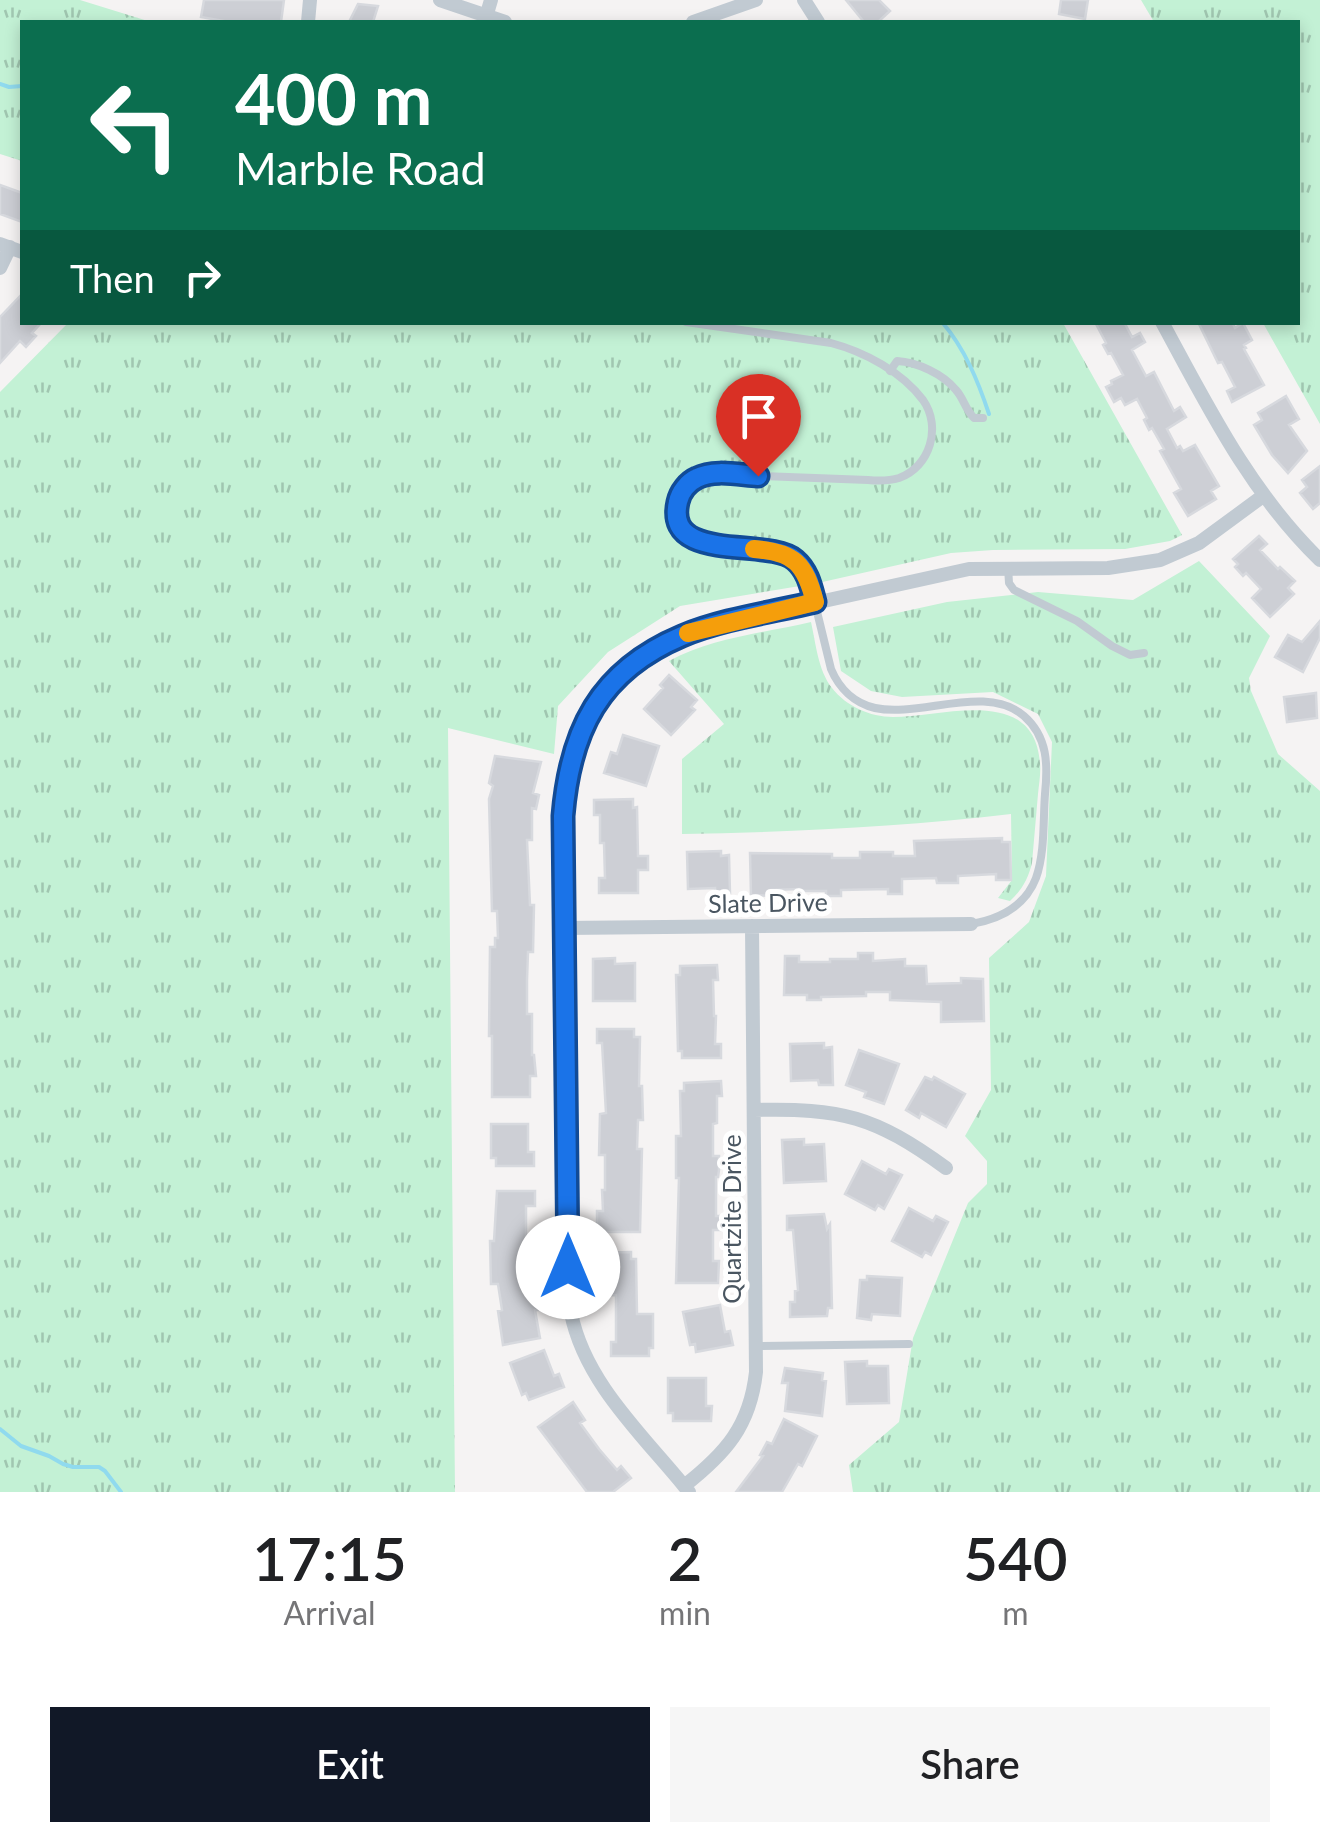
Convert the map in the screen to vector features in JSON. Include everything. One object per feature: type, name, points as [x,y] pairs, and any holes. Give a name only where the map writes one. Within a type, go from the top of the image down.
[{"type":"street","points":[[440,0],[497,20]]},
{"type":"street","points":[[486,17],[491,0]]},
{"type":"street","points":[[699,20],[756,0]]},
{"type":"street","points":[[0,268],[11,248]]},
{"type":"street","points":[[1164,325],[1234,453],[1263,496],[1320,560]]},
{"type":"street","points":[[687,1489],[599,1380],[586,1358],[572,1315],[568,1267],[563,816],[566,781],[576,741],[588,717],[602,696],[636,661],[684,635],[946,572],[1008,567],[1108,568],[1160,560],[1200,543],[1263,496]]},
{"type":"street","name":"Slate Drive","points":[[565,928],[971,924]]},
{"type":"street","name":"Quartzite Drive","points":[[687,1489],[722,1453],[742,1425],[754,1391],[752,926]]},
{"type":"street","points":[[754,1110],[804,1110],[852,1116],[890,1130],[946,1168]]},
{"type":"lane","points":[[707,325],[831,343],[864,354],[921,398],[928,410],[932,422],[930,446],[925,458],[902,477],[888,481],[708,474],[688,484],[678,501],[678,514],[682,526],[698,542],[772,550],[797,561],[806,572],[830,669],[836,682],[858,701],[885,709],[1001,704],[1016,710],[1036,728],[1043,742],[1047,770],[1038,872],[1017,906],[998,918],[971,924]]},
{"type":"lane","points":[[890,371],[897,361],[926,369],[958,392],[974,418],[983,418]]},
{"type":"lane","points":[[1008,567],[1009,584],[1014,590],[1077,621],[1130,655],[1144,652]]},
{"type":"lane","points":[[756,1346],[909,1344]]},
{"type":"green space","points":[[0,0],[80,0],[145,20],[20,20],[20,160],[0,154]]},
{"type":"green space","points":[[1141,0],[1320,0],[1320,424],[1264,325],[1300,325],[1300,20],[1153,20]]},
{"type":"green space","points":[[66,325],[1064,325],[1182,535],[1125,549],[951,553],[818,583],[680,606],[608,652],[558,706],[554,754],[448,728],[455,1492],[0,1492],[0,392]]},
{"type":"green space","points":[[1199,561],[1270,636],[1249,678],[1251,691],[1278,754],[1320,791],[1320,1492],[853,1492],[849,1465],[899,1422],[913,1338],[968,1203],[987,1184],[987,1161],[965,1136],[991,1090],[989,958],[1029,922],[1046,876],[1052,742],[1038,714],[993,692],[902,697],[871,691],[841,671],[833,627],[947,602],[1038,592],[1133,600]]},
{"type":"green space","points":[[811,622],[827,681],[844,700],[859,709],[893,717],[983,710],[1021,722],[1034,738],[1040,771],[1032,863],[1024,884],[1010,901],[998,898],[1012,880],[1011,814],[847,828],[682,834],[682,759],[724,724],[669,661],[720,641]]},
{"type":"building","points":[[204,0],[284,0],[281,20],[201,17]]},
{"type":"building","points":[[846,0],[879,0],[890,11],[880,20],[862,20]]},
{"type":"building","points":[[1061,0],[1088,0],[1085,19],[1059,14]]},
{"type":"building","points":[[358,4],[378,6],[374,20],[350,20]]},
{"type":"building","points":[[0,185],[20,192],[20,221],[0,214]]},
{"type":"building","points":[[20,296],[20,325],[39,325],[26,347],[20,341],[0,363],[0,317]]},
{"type":"building","points":[[1097,325],[1126,325],[1132,337],[1140,333],[1145,342],[1132,350],[1146,376],[1154,372],[1174,411],[1180,407],[1186,417],[1167,429],[1177,448],[1180,446],[1183,451],[1195,445],[1219,486],[1211,491],[1216,499],[1188,516],[1174,493],[1181,489],[1160,451],[1164,449],[1152,428],[1149,430],[1137,399],[1125,405],[1121,398],[1114,402],[1106,387],[1123,375],[1103,345],[1106,343]]},
{"type":"building","points":[[1199,325],[1244,325],[1252,340],[1244,349],[1264,385],[1232,402],[1227,391],[1235,387],[1222,362],[1218,363]]},
{"type":"building","points":[[1286,396],[1299,419],[1289,425],[1307,451],[1288,473],[1254,425],[1262,420],[1258,413]]},
{"type":"building","points":[[1320,466],[1320,503],[1313,509],[1300,493],[1307,487],[1302,480]]},
{"type":"building","points":[[1259,536],[1267,544],[1260,550],[1295,581],[1288,588],[1294,594],[1270,617],[1252,598],[1261,589],[1246,573],[1243,576],[1233,559]]},
{"type":"building","points":[[1320,621],[1320,638],[1303,672],[1275,657],[1288,635],[1302,642]]},
{"type":"building","points":[[669,675],[697,700],[691,707],[695,710],[671,735],[644,709]]},
{"type":"building","points":[[1316,693],[1317,718],[1287,722],[1284,697]]},
{"type":"building","points":[[623,735],[659,746],[646,786],[604,773],[611,752],[617,754]]},
{"type":"building","points":[[495,756],[541,762],[533,793],[539,795],[536,809],[532,808],[532,840],[527,840],[530,905],[534,905],[527,1014],[532,1014],[536,1076],[530,1076],[530,1097],[492,1097],[490,947],[495,947],[498,938],[497,911],[492,911],[489,799],[493,786],[489,783]]},
{"type":"building","points":[[633,799],[633,808],[637,807],[638,856],[648,856],[648,870],[638,870],[638,893],[599,893],[599,878],[605,878],[604,843],[600,843],[600,815],[594,815],[594,800]]},
{"type":"building","points":[[1002,838],[1002,842],[1010,842],[1011,880],[996,880],[996,874],[958,876],[958,883],[937,883],[936,878],[902,879],[902,894],[888,894],[888,889],[841,890],[841,896],[826,896],[826,891],[799,889],[772,890],[773,896],[751,895],[750,853],[860,858],[860,852],[893,852],[893,856],[915,856],[914,841]]},
{"type":"building","points":[[721,851],[721,856],[729,855],[730,893],[715,894],[715,888],[688,889],[687,852]]},
{"type":"building","points":[[858,953],[873,953],[873,961],[905,959],[905,966],[926,966],[927,984],[983,979],[984,1021],[941,1022],[941,1002],[890,1000],[890,992],[821,1000],[807,1000],[807,995],[784,995],[785,956],[799,956],[799,962],[830,962],[858,959]]},
{"type":"building","points":[[615,958],[615,964],[635,963],[635,1001],[593,1001],[593,959]]},
{"type":"building","points":[[717,965],[718,980],[713,980],[715,1044],[721,1044],[721,1058],[682,1058],[682,1051],[678,1051],[676,975],[680,975],[680,966]]},
{"type":"building","points":[[597,1029],[634,1029],[634,1037],[640,1037],[640,1232],[597,1232],[597,1211],[603,1211],[605,1190],[605,1155],[599,1155],[600,1114],[606,1113],[602,1043],[597,1043]]},
{"type":"building","points":[[824,1043],[824,1048],[832,1047],[833,1085],[819,1085],[818,1080],[791,1081],[790,1044]]},
{"type":"building","points":[[859,1050],[899,1064],[884,1104],[846,1085]]},
{"type":"building","points":[[925,1077],[934,1077],[965,1094],[946,1127],[921,1113],[919,1118],[906,1110]]},
{"type":"building","points":[[721,1081],[717,1123],[713,1124],[713,1156],[719,1156],[716,1216],[722,1216],[721,1230],[713,1230],[713,1261],[719,1261],[718,1283],[676,1283],[676,1136],[681,1136],[680,1091],[684,1091],[684,1083]]},
{"type":"building","points":[[491,1124],[528,1124],[528,1152],[534,1152],[534,1166],[496,1166],[496,1158],[491,1158]]},
{"type":"building","points":[[804,1139],[804,1145],[824,1144],[826,1181],[784,1183],[782,1140]]},
{"type":"building","points":[[862,1161],[886,1174],[889,1169],[902,1175],[884,1209],[878,1205],[875,1210],[845,1194]]},
{"type":"building","points":[[497,1191],[535,1191],[535,1206],[526,1206],[526,1241],[529,1261],[535,1261],[535,1296],[538,1295],[541,1310],[535,1310],[540,1338],[503,1345],[498,1284],[491,1284],[490,1241],[494,1241]]},
{"type":"building","points":[[909,1208],[933,1221],[936,1216],[948,1222],[931,1255],[925,1252],[922,1257],[892,1241]]},
{"type":"building","points":[[824,1214],[827,1229],[830,1224],[832,1308],[828,1308],[827,1316],[790,1317],[790,1302],[795,1302],[798,1290],[793,1230],[787,1230],[787,1216]]},
{"type":"building","points":[[631,1252],[631,1259],[636,1259],[637,1314],[653,1314],[653,1348],[649,1348],[649,1356],[611,1356],[611,1342],[616,1342],[616,1295],[599,1296],[598,1268],[592,1268],[592,1253]]},
{"type":"building","points":[[867,1276],[902,1278],[900,1316],[872,1314],[871,1320],[857,1318],[860,1280],[867,1280]]},
{"type":"building","points":[[720,1305],[725,1332],[730,1331],[733,1345],[696,1352],[695,1344],[690,1345],[683,1312]]},
{"type":"building","points":[[544,1350],[554,1376],[559,1374],[564,1387],[529,1400],[526,1393],[522,1395],[510,1363]]},
{"type":"building","points":[[867,1361],[867,1366],[888,1366],[889,1403],[847,1404],[845,1362]]},
{"type":"building","points":[[785,1368],[823,1373],[822,1380],[826,1381],[822,1416],[785,1411]]},
{"type":"building","points":[[668,1378],[706,1378],[706,1406],[712,1406],[711,1421],[673,1421],[673,1413],[668,1413]]},
{"type":"building","points":[[573,1402],[585,1420],[580,1423],[599,1449],[617,1470],[621,1466],[631,1478],[613,1492],[587,1492],[538,1427]]},
{"type":"building","points":[[784,1419],[817,1436],[802,1466],[798,1464],[782,1492],[736,1492],[763,1456],[760,1455],[767,1442],[772,1444]]},
{"type":"waterway","points":[[0,84],[20,86]]},
{"type":"waterway","points":[[944,325],[970,366],[989,414]]},
{"type":"waterway","points":[[0,1429],[21,1446],[63,1464],[99,1467],[121,1492]]},
{"type":"slow traffic","points":[[688,633],[815,602],[806,572],[797,561],[772,550],[754,549]]},
{"type":"route","points":[[568,1267],[563,816],[570,762],[588,717],[617,678],[636,661],[684,635],[815,602],[806,572],[785,554],[712,546],[698,542],[682,526],[678,501],[688,484],[698,477],[758,476]]}]
